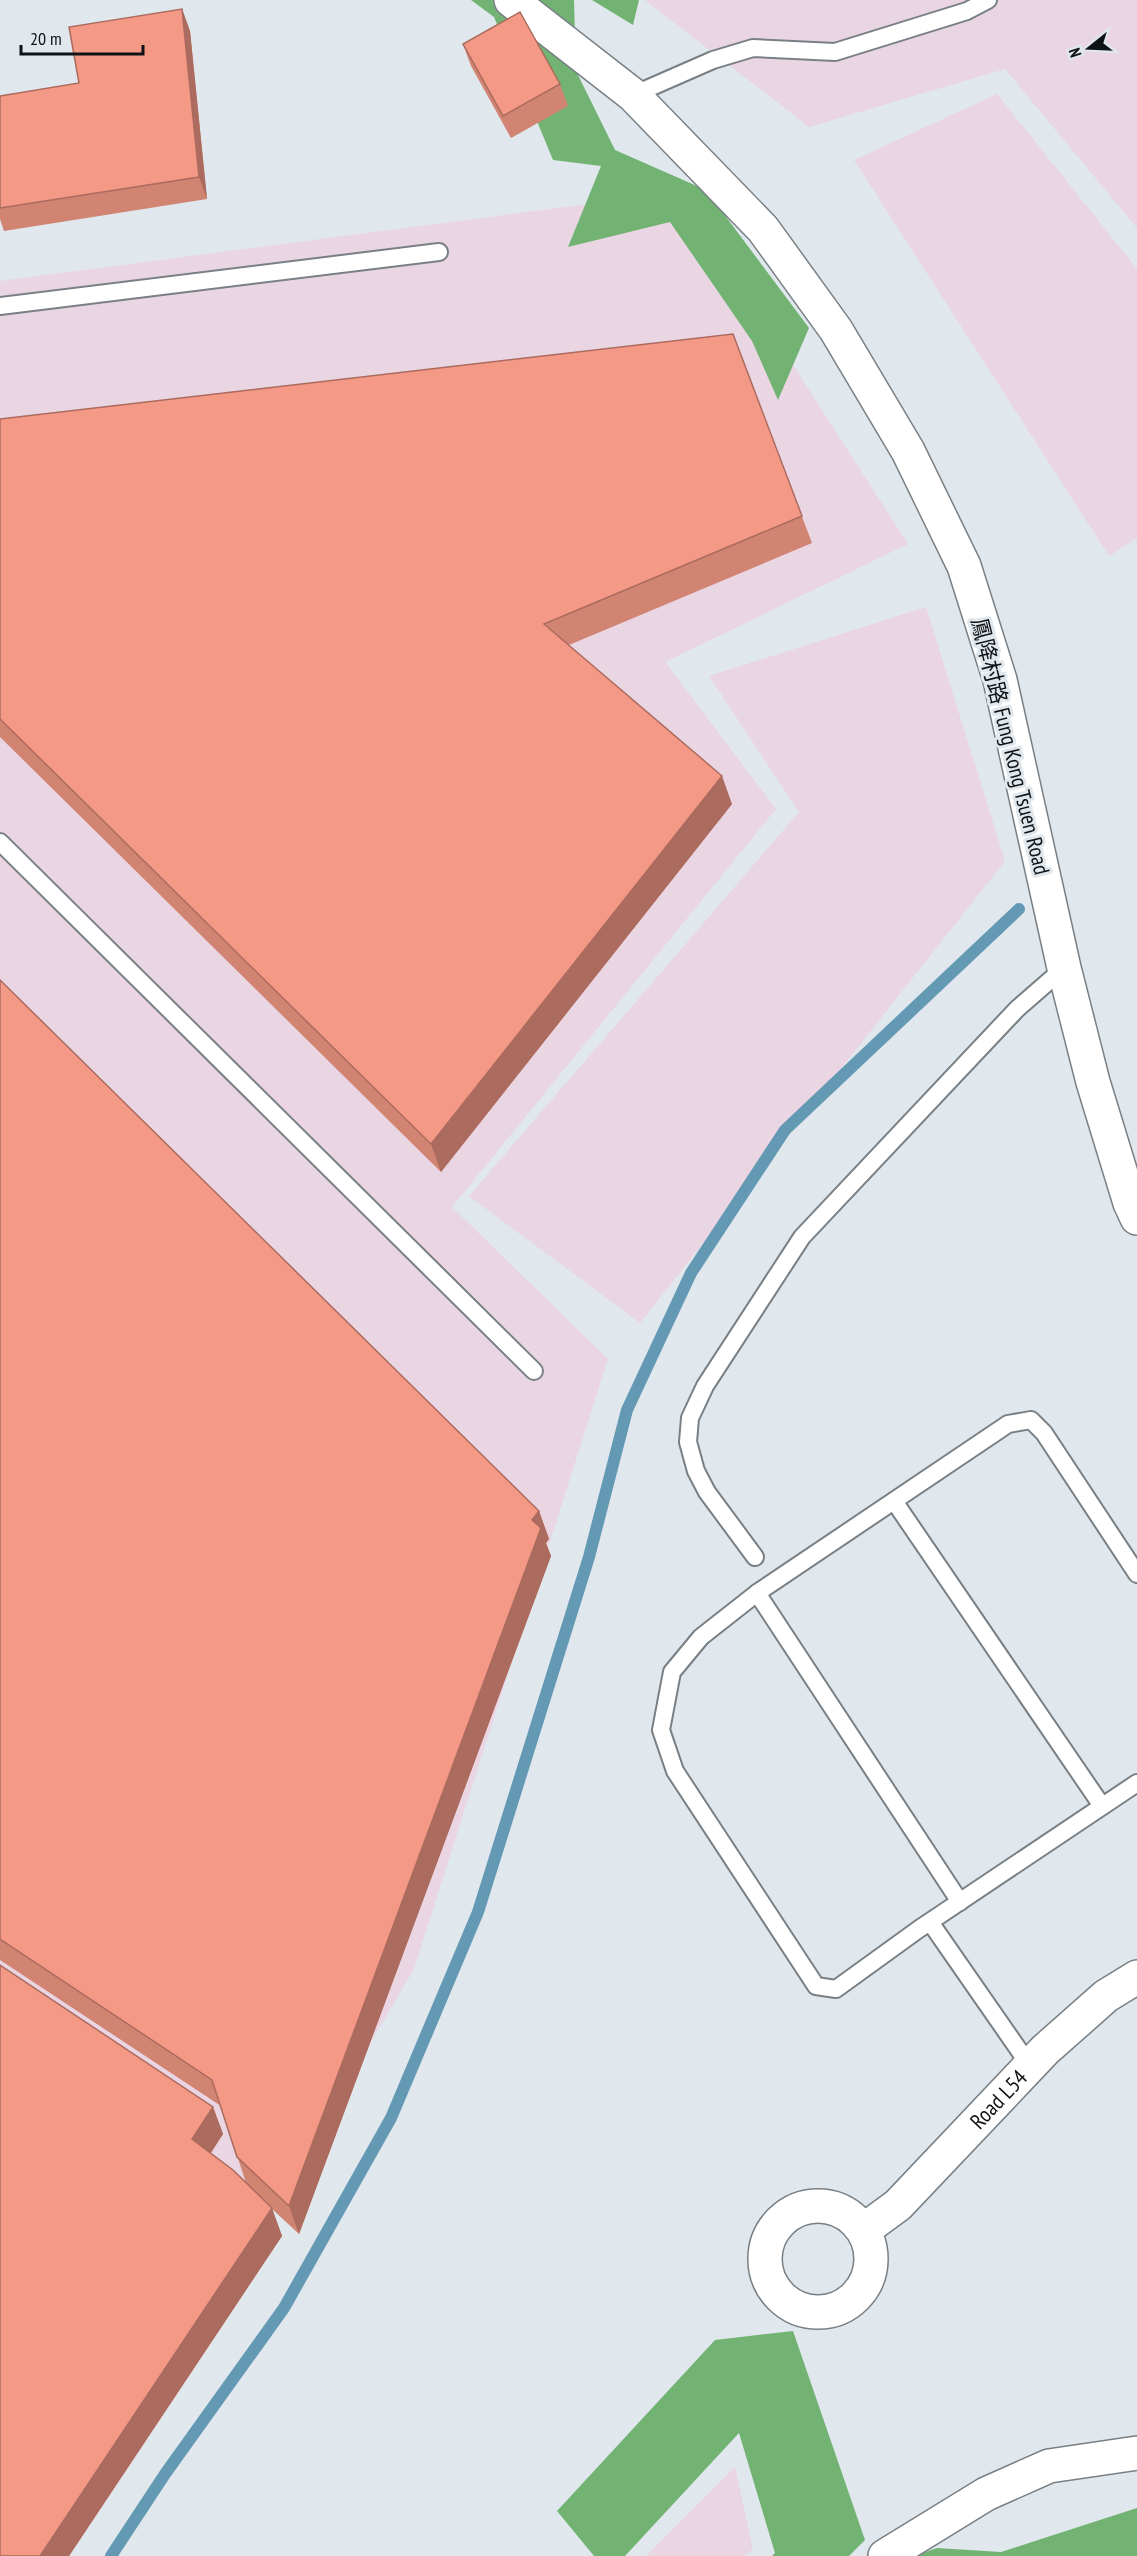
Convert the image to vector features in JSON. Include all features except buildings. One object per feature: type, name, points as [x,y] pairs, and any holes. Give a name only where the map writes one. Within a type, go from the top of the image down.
[{"type":"street","name":"鳳降村路 Fung Kong Tsuen Road","points":[[511,0],[633,95],[763,230],[836,330],[908,451],[964,566],[1000,680],[1064,968],[1093,1082],[1130,1203],[1137,1218]]},
{"type":"street","name":"Road L54","points":[[864,2229],[898,2205],[1030,2066],[1106,1995],[1137,1977]]},
{"type":"street","points":[[885,2556],[986,2494],[1049,2466],[1137,2453]]},
{"type":"lane","points":[[633,95],[713,60],[753,48],[835,52],[967,11],[988,0]]},
{"type":"lane","points":[[0,306],[439,252]]},
{"type":"lane","points":[[0,842],[534,1371]]},
{"type":"lane","points":[[755,1557],[707,1492],[696,1471],[688,1442],[690,1418],[705,1386],[802,1237],[1017,1009],[1064,968]]},
{"type":"lane","points":[[1137,1574],[1044,1433],[1031,1420],[1008,1424],[757,1593],[701,1637],[672,1672],[661,1730],[675,1771],[816,1986],[836,1989],[930,1922],[1137,1783]]},
{"type":"lane","points":[[894,1501],[1102,1806]]},
{"type":"lane","points":[[757,1593],[960,1902]]},
{"type":"lane","points":[[930,1922],[1030,2066]]},
{"type":"shaded area","points":[[645,0],[1137,0],[1137,228],[1005,69],[809,127]]},
{"type":"shaded area","points":[[997,94],[1137,269],[1137,538],[1109,556],[854,160]]},
{"type":"shaded area","points":[[680,189],[908,544],[665,662],[776,809],[452,1207],[608,1359],[414,1969],[95,2510],[64,2556],[0,2556],[0,281],[627,199]]},
{"type":"shaded area","points":[[926,607],[1005,861],[640,1323],[469,1196],[799,812],[709,676]]},
{"type":"shaded area","points":[[735,2467],[753,2549],[744,2556],[646,2556]]},
{"type":"green space","points":[[471,0],[574,0],[576,71],[615,150],[706,190],[809,328],[778,400],[752,341],[670,222],[568,247],[601,166],[553,160],[494,17]]},
{"type":"green space","points":[[592,0],[639,0],[633,25]]},
{"type":"green space","points":[[793,2331],[865,2540],[849,2556],[772,2556],[775,2553],[739,2433],[625,2556],[594,2556],[557,2511],[715,2340]]},
{"type":"green space","points":[[1137,2508],[1137,2556],[914,2556],[937,2548],[1001,2552]]},
{"type":"waterway","points":[[111,2556],[165,2474],[284,2308],[391,2118],[478,1912],[589,1557],[627,1410],[691,1273],[785,1130],[1019,909]]}]
